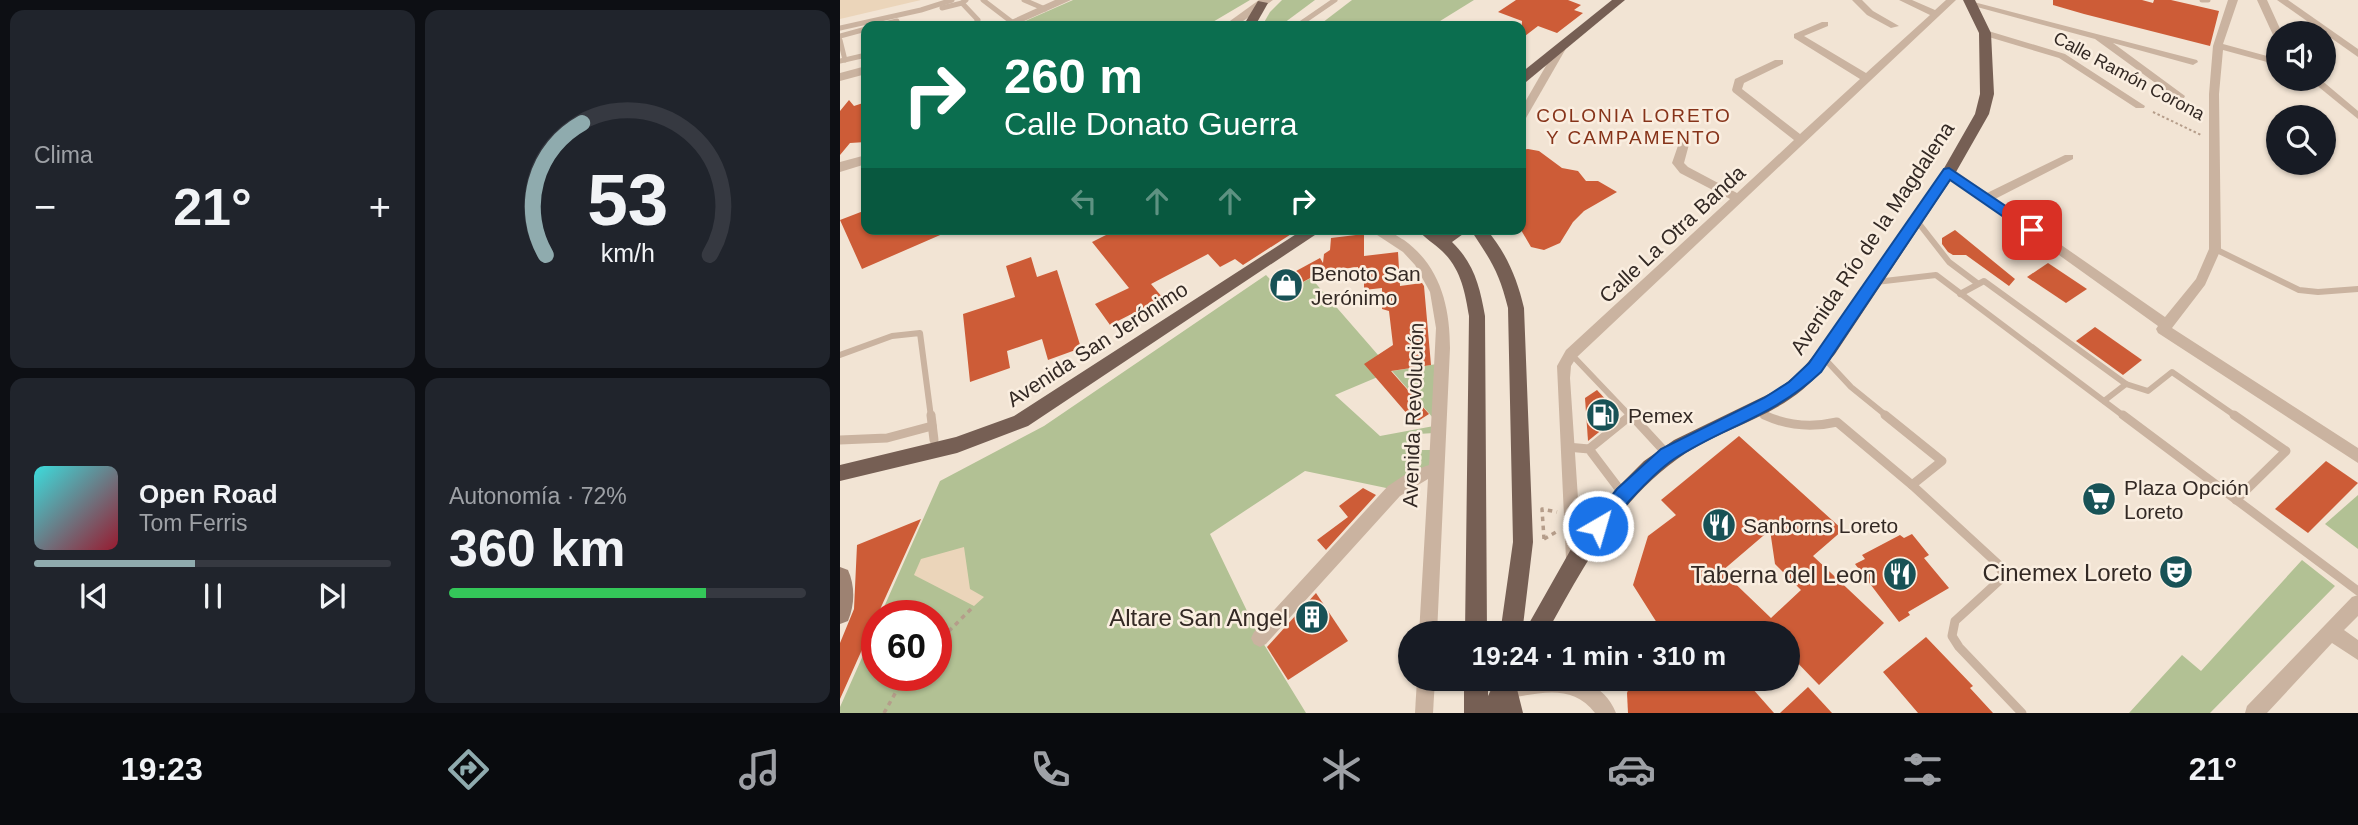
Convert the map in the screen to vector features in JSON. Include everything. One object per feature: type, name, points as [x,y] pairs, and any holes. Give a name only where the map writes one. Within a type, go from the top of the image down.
[{"type":"main road","points":[[1526,75],[1619,0]]},
{"type":"main road","name":"Avenida Río de la Magdalena","points":[[1541,621],[1574,559],[1623,495],[1667,454],[1756,411],[1795,386],[1823,357],[1875,282],[1975,132],[1982,114],[1987,94],[1985,33],[1969,1]]},
{"type":"main road","points":[[1252,21],[1264,2]]},
{"type":"main road","name":"Avenida San Jerónimo","points":[[891,462],[979,438],[1040,410],[1307,235]]},
{"type":"main road","points":[[1434,235],[1464,264],[1472,287],[1477,316],[1476,621]]},
{"type":"main road","points":[[1442,241],[1452,235]]},
{"type":"main road","points":[[1482,235],[1493,247],[1508,273],[1516,308],[1523,542],[1513,621]]},
{"type":"main road","points":[[840,577],[843,590],[840,613]]},
{"type":"main road","points":[[1476,691],[1476,713]]},
{"type":"main road","points":[[1491,713],[1503,691]]},
{"type":"main road","points":[[1508,691],[1511,713]]},
{"type":"street","points":[[1016,21],[1065,0]]},
{"type":"street","points":[[1857,0],[1870,13],[1894,26]]},
{"type":"street","points":[[1904,0],[1936,14]]},
{"type":"street","name":"Calle La Otra Banda","points":[[1571,354],[1951,0]]},
{"type":"street","points":[[2165,327],[2200,285],[2210,268],[2215,249],[2214,94],[2218,46],[2232,0]]},
{"type":"street","points":[[2262,0],[2272,21]]},
{"type":"street","points":[[2283,0],[2358,54]]},
{"type":"street","points":[[1969,1],[2193,62]]},
{"type":"street","points":[[1236,21],[1264,2]]},
{"type":"street","points":[[1825,24],[1797,36],[1868,79]]},
{"type":"street","name":"Calle Ramón Corona","points":[[1985,33],[2062,56],[2140,106]]},
{"type":"street","points":[[2093,34],[2179,96]]},
{"type":"street","points":[[1526,109],[1563,45]]},
{"type":"street","points":[[2218,46],[2266,59]]},
{"type":"street","points":[[1779,62],[1740,81],[1737,90],[1800,139]]},
{"type":"street","points":[[840,77],[861,71]]},
{"type":"street","points":[[2328,91],[2358,116]]},
{"type":"street","points":[[1686,136],[1678,163],[1684,170],[1737,198]]},
{"type":"street","points":[[1987,198],[2068,157]]},
{"type":"street","points":[[840,167],[861,161]]},
{"type":"street","points":[[1949,172],[2165,327],[2358,456]]},
{"type":"street","name":"Avenida Revolución","points":[[1384,235],[1415,254],[1429,275],[1439,301],[1444,332],[1429,621]]},
{"type":"street","points":[[1571,354],[1564,366],[1563,378],[1574,559]]},
{"type":"street","points":[[841,471],[891,462]]},
{"type":"street","points":[[1260,638],[1394,491],[1415,477],[1437,469]]},
{"type":"street","points":[[2253,713],[2331,631],[2355,610]]},
{"type":"street","points":[[2331,631],[2358,652]]},
{"type":"street","points":[[1424,713],[1425,691]]},
{"type":"street","points":[[1586,691],[1606,713]]},
{"type":"lane","points":[[872,21],[952,0]]},
{"type":"lane","points":[[983,0],[1010,21]]},
{"type":"lane","points":[[1024,0],[1045,9]]},
{"type":"lane","points":[[1304,21],[1335,0]]},
{"type":"lane","points":[[894,21],[964,1],[977,21]]},
{"type":"lane","points":[[840,28],[861,23]]},
{"type":"lane","points":[[861,31],[840,38],[842,61],[861,56]]},
{"type":"lane","points":[[1917,221],[1949,262],[1977,283]]},
{"type":"lane","points":[[2215,249],[2299,290],[2318,292],[2358,289]]},
{"type":"lane","points":[[1875,282],[1936,275],[2358,591]]},
{"type":"lane","points":[[1960,294],[1984,281],[2126,384],[2148,391],[2172,372],[2286,451],[2236,500]]},
{"type":"lane","points":[[840,355],[914,331],[920,333],[934,440]]},
{"type":"lane","points":[[1571,354],[1667,454]]},
{"type":"lane","points":[[1823,357],[1851,387],[1942,461],[1912,485]]},
{"type":"lane","points":[[2104,401],[2126,384]]},
{"type":"lane","points":[[1756,411],[1781,423],[1795,426],[1810,427],[1836,422],[1912,485],[2001,568],[2001,579],[1955,621],[1952,636],[1958,647],[2022,713]]},
{"type":"lane","points":[[1566,447],[1589,449],[1632,416]]},
{"type":"lane","points":[[840,440],[880,441],[907,436],[932,426]]},
{"type":"lane","points":[[1589,449],[1605,467],[1623,495]]},
{"type":"path","name":"Calle Ramón Corona","points":[[2140,106],[2215,141]]},
{"type":"path","points":[[1542,509],[1544,539]]},
{"type":"path","points":[[1523,542],[1544,539],[1570,525]]},
{"type":"path","points":[[1609,548],[1625,525]]},
{"type":"path","points":[[952,628],[974,606]]},
{"type":"path","points":[[884,713],[896,691]]},
{"type":"green space","points":[[1073,0],[1250,0],[1214,21],[1025,21]]},
{"type":"green space","points":[[1282,0],[1315,0],[1287,21],[1265,21]]},
{"type":"green space","points":[[1352,0],[1474,0],[1440,21],[1325,21]]},
{"type":"green space","points":[[1266,275],[1283,293],[1311,278],[1392,371],[1335,395],[1380,436],[1434,426],[1434,433],[1418,434],[1417,450],[1433,450],[1432,465],[1391,489],[1305,471],[1210,534],[1260,638],[1306,713],[840,713],[840,707],[861,660],[861,691],[952,691],[952,600],[887,600],[940,481],[1044,426]]},
{"type":"green space","points":[[1437,364],[1434,419],[1392,371]]},
{"type":"green space","points":[[2358,495],[2358,549],[2325,524]]},
{"type":"green space","points":[[2302,560],[2335,586],[2210,713],[2129,713],[2182,655],[2201,671]]},
{"type":"shaded area","points":[[840,0],[921,0],[840,19]]},
{"type":"shaded area","points":[[964,547],[970,589],[984,597],[974,606],[914,575],[921,559]]},
{"type":"building","points":[[1516,0],[1568,0],[1581,5],[1574,10],[1583,13],[1557,33],[1538,26],[1526,35],[1526,21],[1498,12]]},
{"type":"building","points":[[2053,0],[2142,0],[2153,3],[2154,0],[2171,0],[2219,11],[2210,46],[2053,5]]},
{"type":"building","points":[[849,100],[854,106],[861,104],[861,142],[850,143],[840,155],[840,111]]},
{"type":"building","points":[[1526,149],[1539,151],[1562,168],[1578,171],[1586,181],[1598,181],[1617,192],[1584,211],[1573,222],[1560,243],[1544,250],[1531,247],[1524,235]]},
{"type":"building","points":[[861,212],[861,235],[940,235],[862,269],[840,220]]},
{"type":"building","points":[[1955,230],[2015,279],[2009,286],[1966,255],[1953,255],[1948,252],[1942,244],[1942,238]]},
{"type":"building","points":[[1106,235],[1290,235],[1243,265],[1235,259],[1220,267],[1208,254],[1151,284],[1163,298],[1110,325],[1095,304],[1129,288],[1092,242]]},
{"type":"building","points":[[1364,235],[1364,256],[1398,252],[1400,286],[1422,283],[1424,286],[1431,365],[1391,371],[1429,414],[1415,423],[1364,364],[1393,345],[1389,311],[1382,309],[1382,288],[1364,290],[1364,279],[1358,277],[1358,267],[1323,271],[1283,293],[1274,283],[1320,258],[1323,263],[1324,254],[1330,250],[1331,238]]},
{"type":"building","points":[[1031,257],[1037,277],[1057,270],[1081,348],[1048,360],[1042,339],[1007,351],[1010,368],[970,382],[963,314],[1015,297],[1006,266]]},
{"type":"building","points":[[2048,263],[2087,289],[2066,303],[2027,277]]},
{"type":"building","points":[[2095,327],[2142,360],[2123,375],[2076,341]]},
{"type":"building","points":[[1597,390],[1620,415],[1588,441],[1585,398]]},
{"type":"building","points":[[1739,436],[1843,530],[1813,556],[1884,623],[1819,685],[1800,665],[1800,621],[1656,621],[1633,585],[1648,536],[1676,515],[1661,500]],"holes":[[[1770,530],[1775,564],[1801,590],[1771,618],[1722,571]]]},
{"type":"building","points":[[2326,461],[2358,483],[2308,533],[2275,509]]},
{"type":"building","points":[[1363,488],[1376,495],[1326,550],[1317,540],[1348,517],[1339,506]]},
{"type":"building","points":[[921,519],[885,600],[861,600],[861,652],[840,699],[840,643],[854,609],[857,545]]},
{"type":"building","name":"Taberna del Leon","points":[[1912,534],[1929,555],[1924,558],[1949,588],[1908,612],[1910,615],[1899,622],[1855,564],[1865,559],[1862,555],[1900,535],[1904,538]]},
{"type":"building","name":"Altare San Angel","points":[[1316,593],[1348,641],[1288,680],[1267,647]]},
{"type":"building","points":[[1926,637],[1973,686],[1970,688],[1993,713],[1918,713],[1883,672]]},
{"type":"building","points":[[1808,687],[1832,713],[1780,713]]},
{"type":"building","points":[[1755,691],[1774,713],[1628,713],[1627,693]]},
{"type":"place","name":"Benoto San Jerónimo","points":[[1286,285]]},
{"type":"place","name":"Pemex","points":[[1603,415]]},
{"type":"place","name":"Plaza Opción Loreto","points":[[2099,499]]},
{"type":"place","name":"Sanborns Loreto","points":[[1719,525]]},
{"type":"place","name":"Cinemex Loreto","points":[[2176,572]]},
{"type":"place","name":"Taberna del Leon","points":[[1900,574]]},
{"type":"place","name":"Altare San Angel","points":[[1312,617]]},
{"type":"district","name":"COLONIA LORETO Y CAMPAMENTO","points":[[1634,126]]},
{"type":"route","points":[[1598,526],[1623,495],[1667,454],[1770,403],[1795,386],[1815,367],[1949,172],[2032,230]]}]
